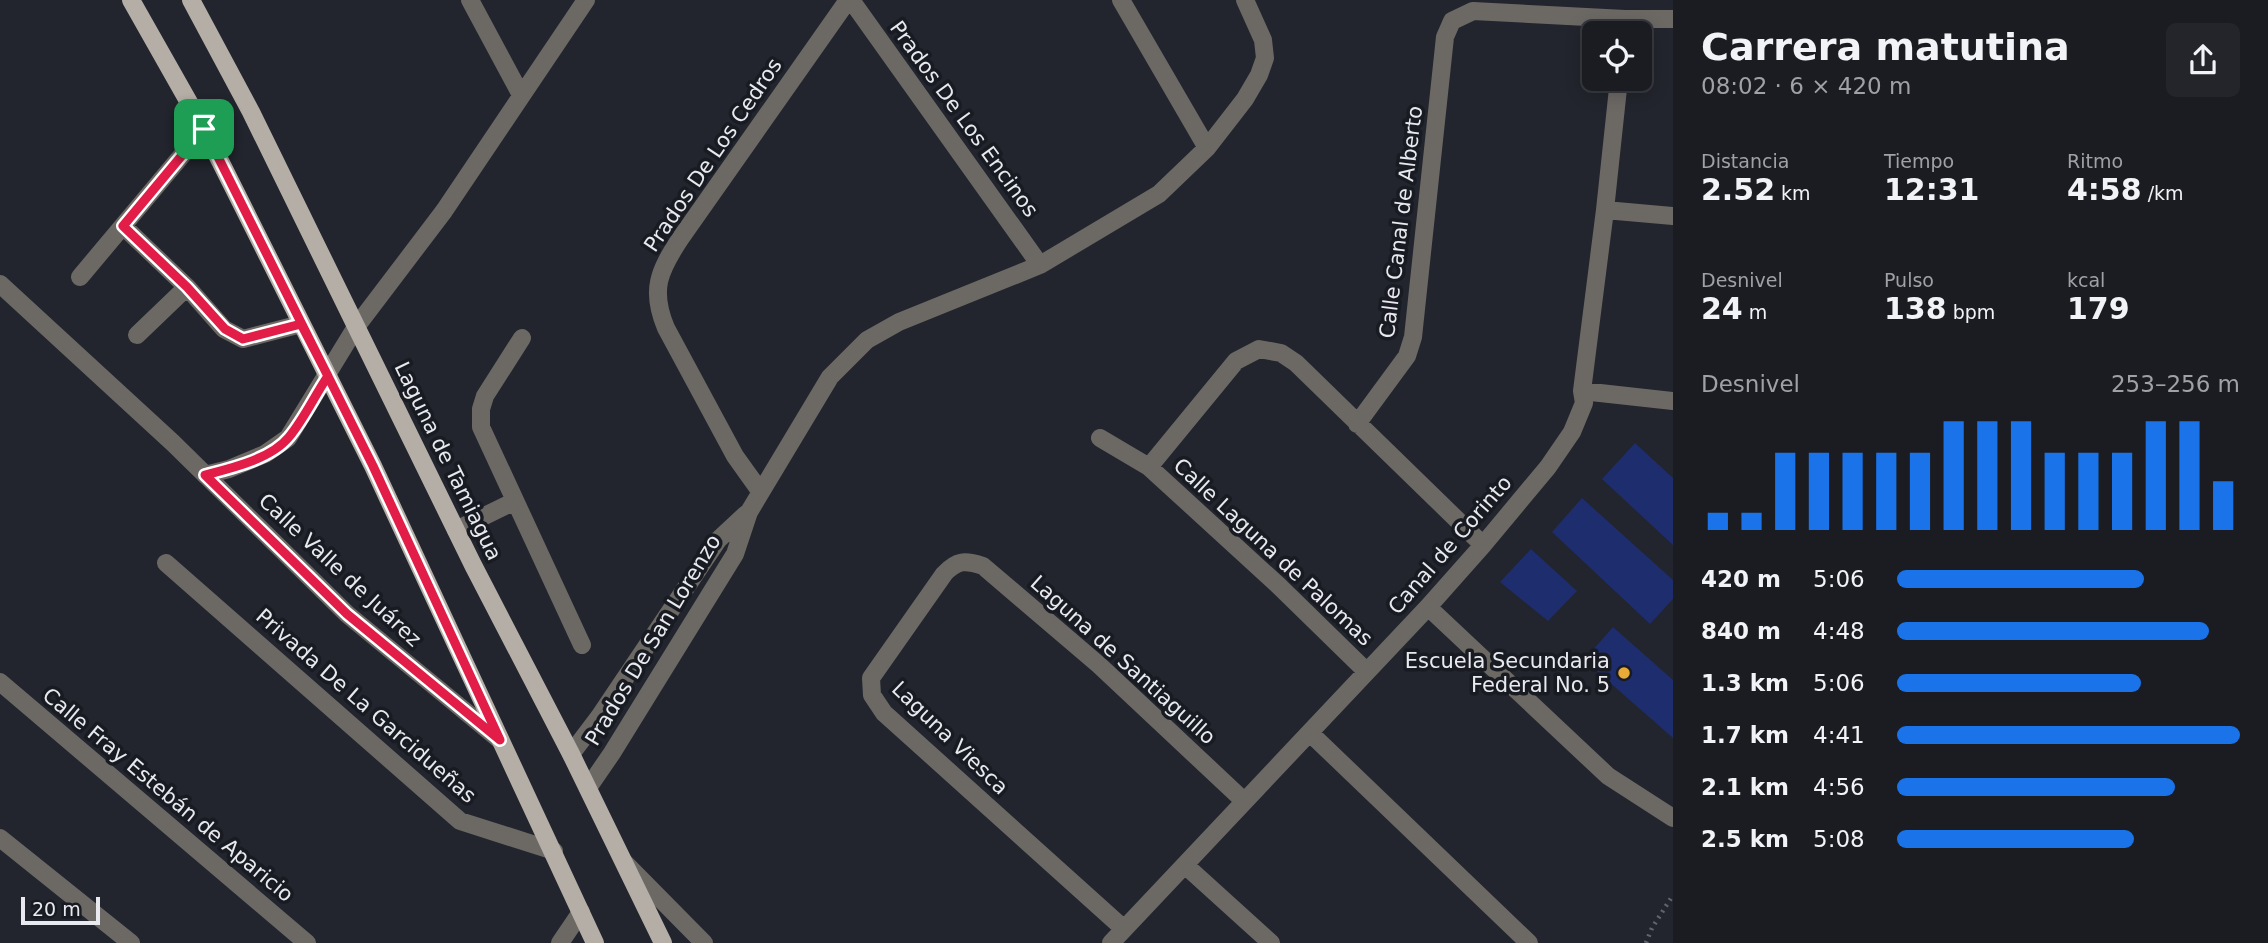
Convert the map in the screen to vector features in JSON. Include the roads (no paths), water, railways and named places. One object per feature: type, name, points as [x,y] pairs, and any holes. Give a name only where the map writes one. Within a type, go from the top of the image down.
[{"type":"main road","points":[[131,0],[204,129],[373,466],[595,943]]},
{"type":"main road","name":"Laguna de Tamiagua","points":[[191,0],[251,112],[663,943]]},
{"type":"street","points":[[470,0],[521,95]]},
{"type":"street","points":[[205,475],[229,469],[265,454],[288,438],[356,327],[444,211],[586,0]]},
{"type":"street","name":"Prados De Los Encinos","points":[[850,0],[1040,265]]},
{"type":"street","name":"Prados De Los Cedros","points":[[760,491],[735,456],[666,328],[658,309],[659,279],[664,262],[850,0]]},
{"type":"street","points":[[1121,0],[1207,148]]},
{"type":"street","name":"Prados De San Lorenzo","points":[[588,788],[735,554],[748,512],[830,377],[867,340],[899,322],[1040,265],[1159,194],[1207,148],[1245,99],[1265,58],[1263,40],[1245,0]]},
{"type":"street","name":"Calle Canal de Alberto","points":[[1357,424],[1407,356],[1413,337],[1445,37],[1452,21],[1473,11],[1582,22]]},
{"type":"street","points":[[1652,22],[1673,19]]},
{"type":"street","name":"Canal de Corinto","points":[[1111,943],[1428,607],[1548,467],[1572,432],[1584,402],[1582,391],[1618,91]]},
{"type":"street","points":[[80,277],[204,129]]},
{"type":"street","points":[[1605,210],[1673,216]]},
{"type":"street","points":[[123,226],[187,287],[225,329],[243,339],[301,324]]},
{"type":"street","name":"Calle Valle de Juárez","points":[[0,284],[205,475],[347,614],[500,740]]},
{"type":"street","points":[[137,335],[187,287]]},
{"type":"street","points":[[522,338],[485,396],[481,409],[481,427],[582,645]]},
{"type":"street","points":[[1149,467],[1237,361],[1259,349],[1281,353],[1296,363],[1483,545]]},
{"type":"street","points":[[1582,391],[1673,401]]},
{"type":"street","name":"Calle Laguna de Palomas","points":[[1100,438],[1149,467],[1279,586],[1366,671]]},
{"type":"street","points":[[456,530],[515,501]]},
{"type":"street","name":"Prados De San Lorenzo","points":[[571,754],[599,718],[718,540],[748,512]]},
{"type":"street","name":"Laguna de Santiaguillo","points":[[967,560],[983,566],[1099,665],[1244,801]]},
{"type":"street","name":"Laguna Viesca","points":[[967,560],[953,564],[936,584],[871,678],[872,695],[884,713],[1124,929]]},
{"type":"street","name":"Privada De La Garcidueñas","points":[[166,563],[460,821],[554,851]]},
{"type":"street","points":[[1428,607],[1608,776],[1673,818]]},
{"type":"street","name":"Calle Fray Estebán de Aparicio","points":[[0,682],[307,943]]},
{"type":"street","points":[[1310,733],[1529,943]]},
{"type":"street","points":[[0,838],[131,943]]},
{"type":"street","points":[[623,860],[704,943]]},
{"type":"street","points":[[1186,866],[1271,943]]},
{"type":"street","points":[[560,943],[581,912]]},
{"type":"place","name":"Escuela Secundaria Federal No. 5","points":[[1624,673]]}]
